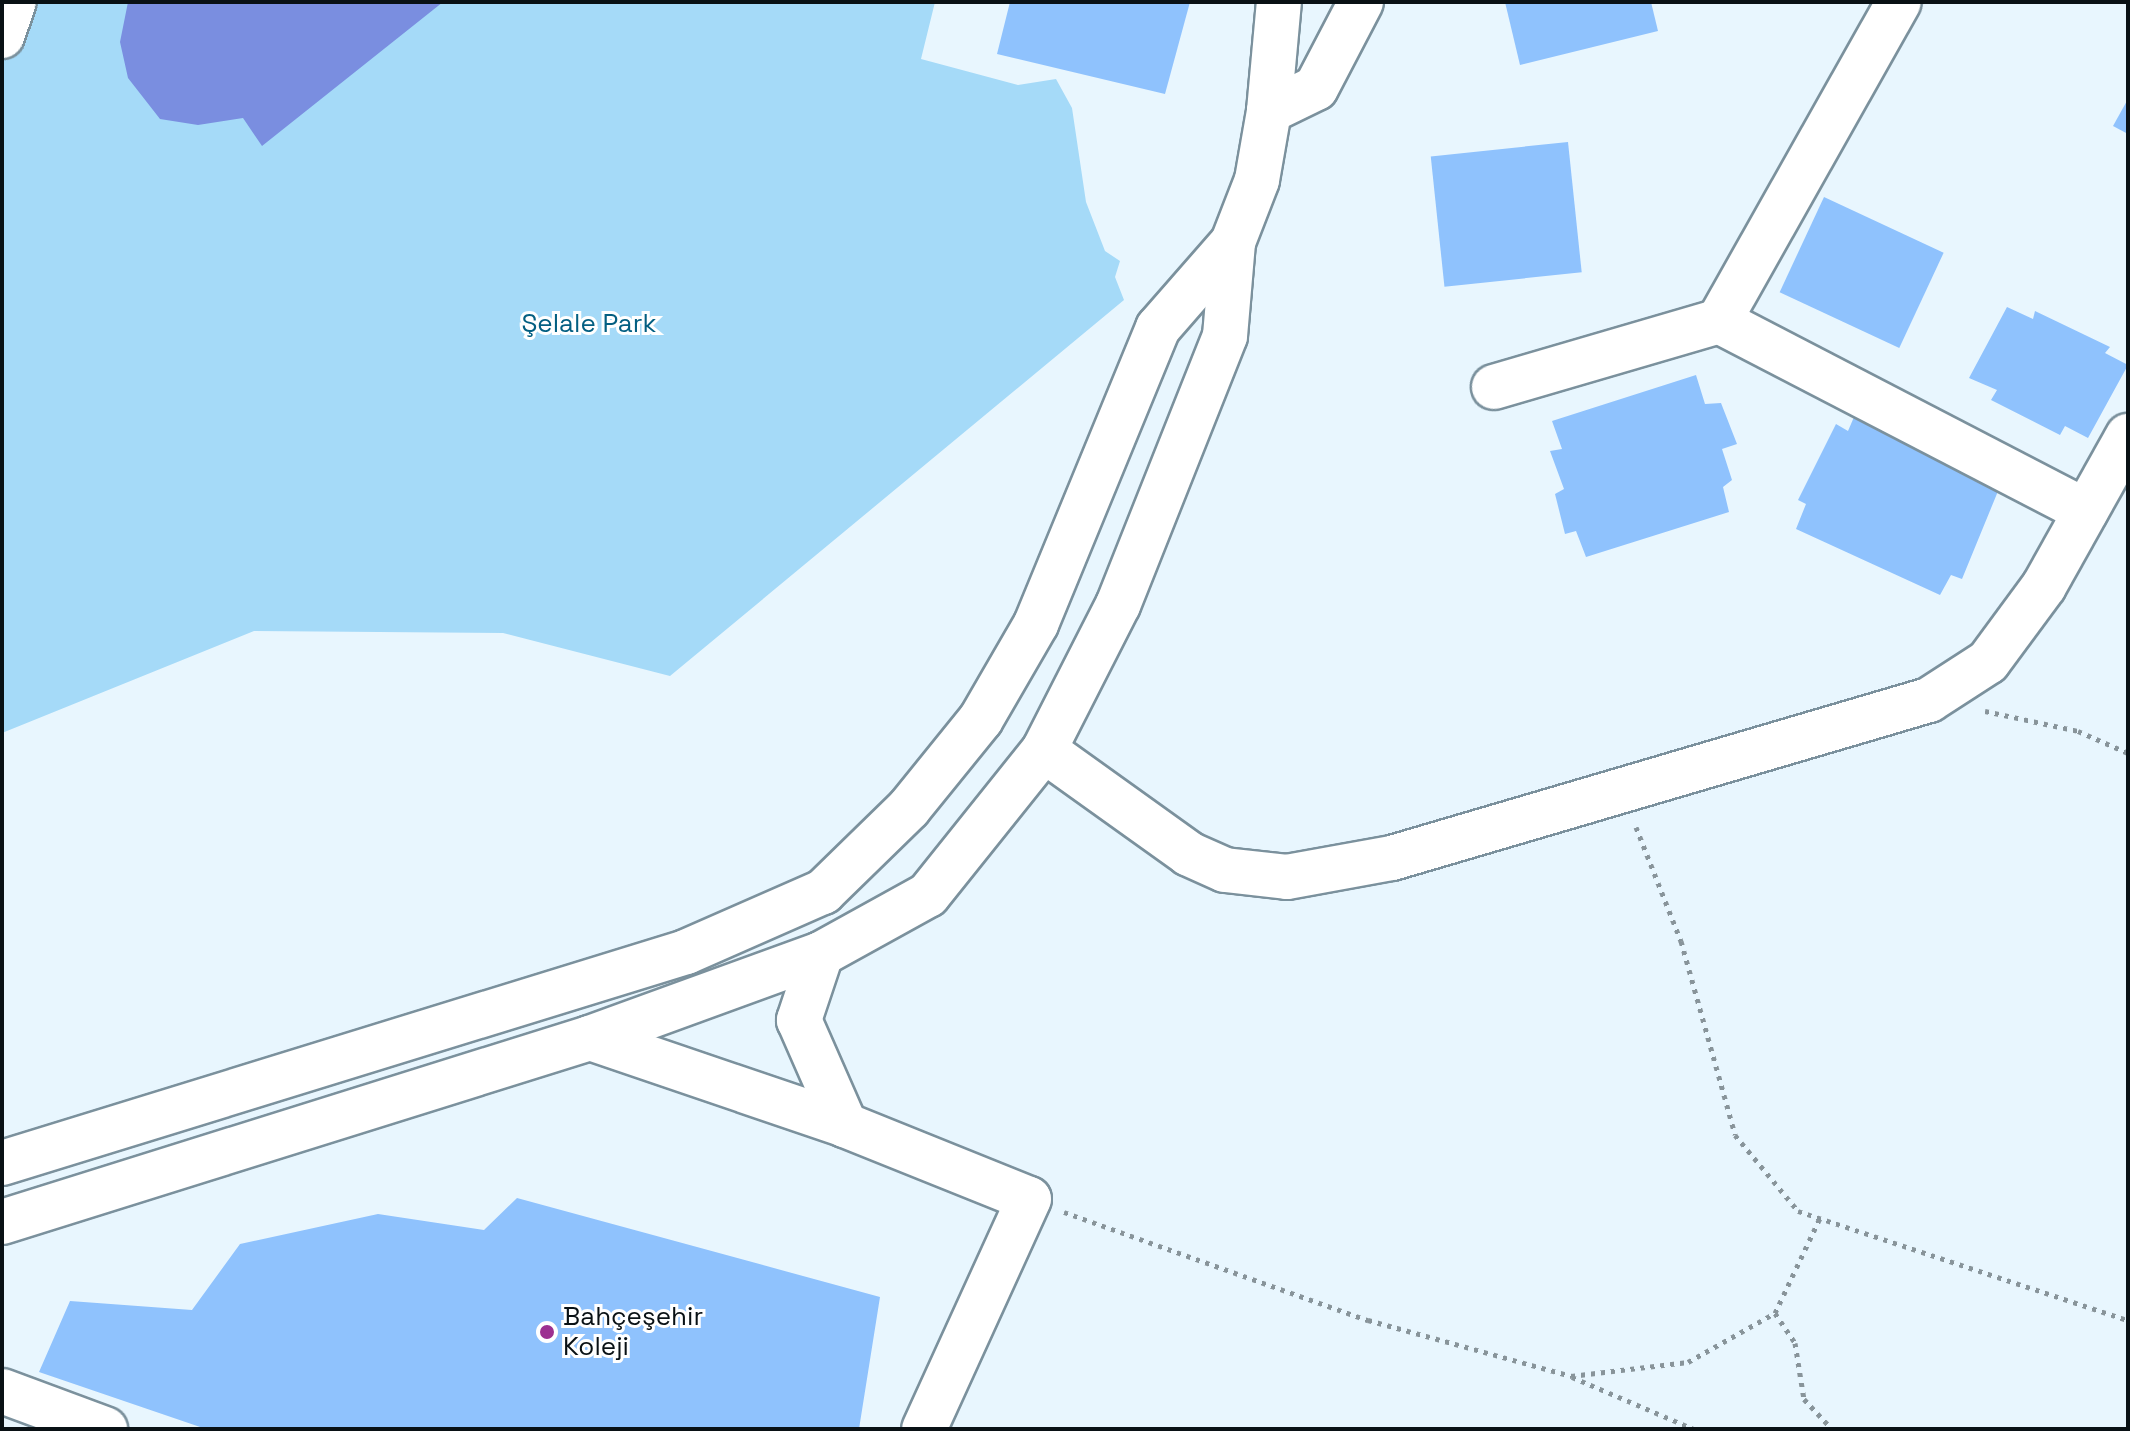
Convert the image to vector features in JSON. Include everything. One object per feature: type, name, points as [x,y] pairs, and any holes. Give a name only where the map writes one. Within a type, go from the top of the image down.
[{"type":"street","points":[[2,36],[14,2]]},
{"type":"street","points":[[2,1222],[590,1038],[821,954],[928,895],[1044,750],[1118,605],[1225,336],[1233,242],[1257,180],[1269,111],[1279,2]]},
{"type":"street","points":[[1269,111],[1316,88],[1361,2]]},
{"type":"street","points":[[1719,321],[1899,2]]},
{"type":"street","points":[[2,1163],[686,952],[823,892],[909,808],[981,719],[1036,624],[1158,328],[1233,242]]},
{"type":"street","points":[[1494,387],[1719,321],[2086,511]]},
{"type":"street","points":[[1044,750],[1189,854],[1225,870],[1287,877],[1392,858],[1621,788],[1929,700],[1988,662],[2086,511],[2128,436]]},
{"type":"street","points":[[821,954],[799,1020],[845,1125]]},
{"type":"street","points":[[590,1038],[845,1125],[1029,1199],[924,1429]]},
{"type":"street","points":[[2,1391],[105,1429]]},
{"type":"path","points":[[1929,700],[2078,731],[2128,753]]},
{"type":"path","points":[[1621,788],[1681,941],[1735,1135],[1798,1211],[2128,1320]]},
{"type":"path","points":[[1029,1199],[1368,1320],[1571,1376],[1694,1429]]},
{"type":"path","points":[[1571,1376],[1688,1362],[1775,1313],[1820,1218]]},
{"type":"path","points":[[1775,1313],[1795,1343],[1804,1399],[1832,1429]]},
{"type":"green space","name":"Şelale Park","points":[[2,2],[935,2],[921,59],[1018,85],[1056,79],[1072,108],[1086,202],[1105,251],[1120,261],[1115,277],[1124,300],[670,676],[503,633],[254,631],[2,733]]},
{"type":"water","points":[[128,2],[443,2],[262,146],[243,118],[198,125],[160,119],[128,78],[120,42]]},
{"type":"building","points":[[1010,2],[1190,2],[1165,94],[997,54]]},
{"type":"building","points":[[1505,2],[1651,2],[1658,31],[1520,65]]},
{"type":"building","points":[[2128,99],[2128,134],[2113,126]]},
{"type":"building","points":[[1568,142],[1582,272],[1444,287],[1431,156]]},
{"type":"building","points":[[1824,197],[1944,253],[1899,348],[1780,292]]},
{"type":"building","points":[[2007,307],[2033,319],[2035,311],[2110,347],[2105,353],[2128,365],[2088,438],[2065,426],[2060,435],[1991,400],[1997,390],[1969,378]]},
{"type":"building","points":[[1696,375],[1705,404],[1721,403],[1737,444],[1722,449],[1732,480],[1723,487],[1729,512],[1586,557],[1576,531],[1565,534],[1555,494],[1564,489],[1550,451],[1562,449],[1552,421]]},
{"type":"building","points":[[1857,410],[2003,479],[1962,579],[1951,575],[1940,595],[1796,529],[1806,504],[1798,500],[1836,424],[1848,431]]},
{"type":"building","points":[[517,1198],[880,1297],[859,1429],[206,1429],[39,1372],[70,1301],[192,1310],[240,1244],[378,1214],[484,1230]]},
{"type":"place","name":"Bahçeşehir Koleji","points":[[547,1332]]}]
